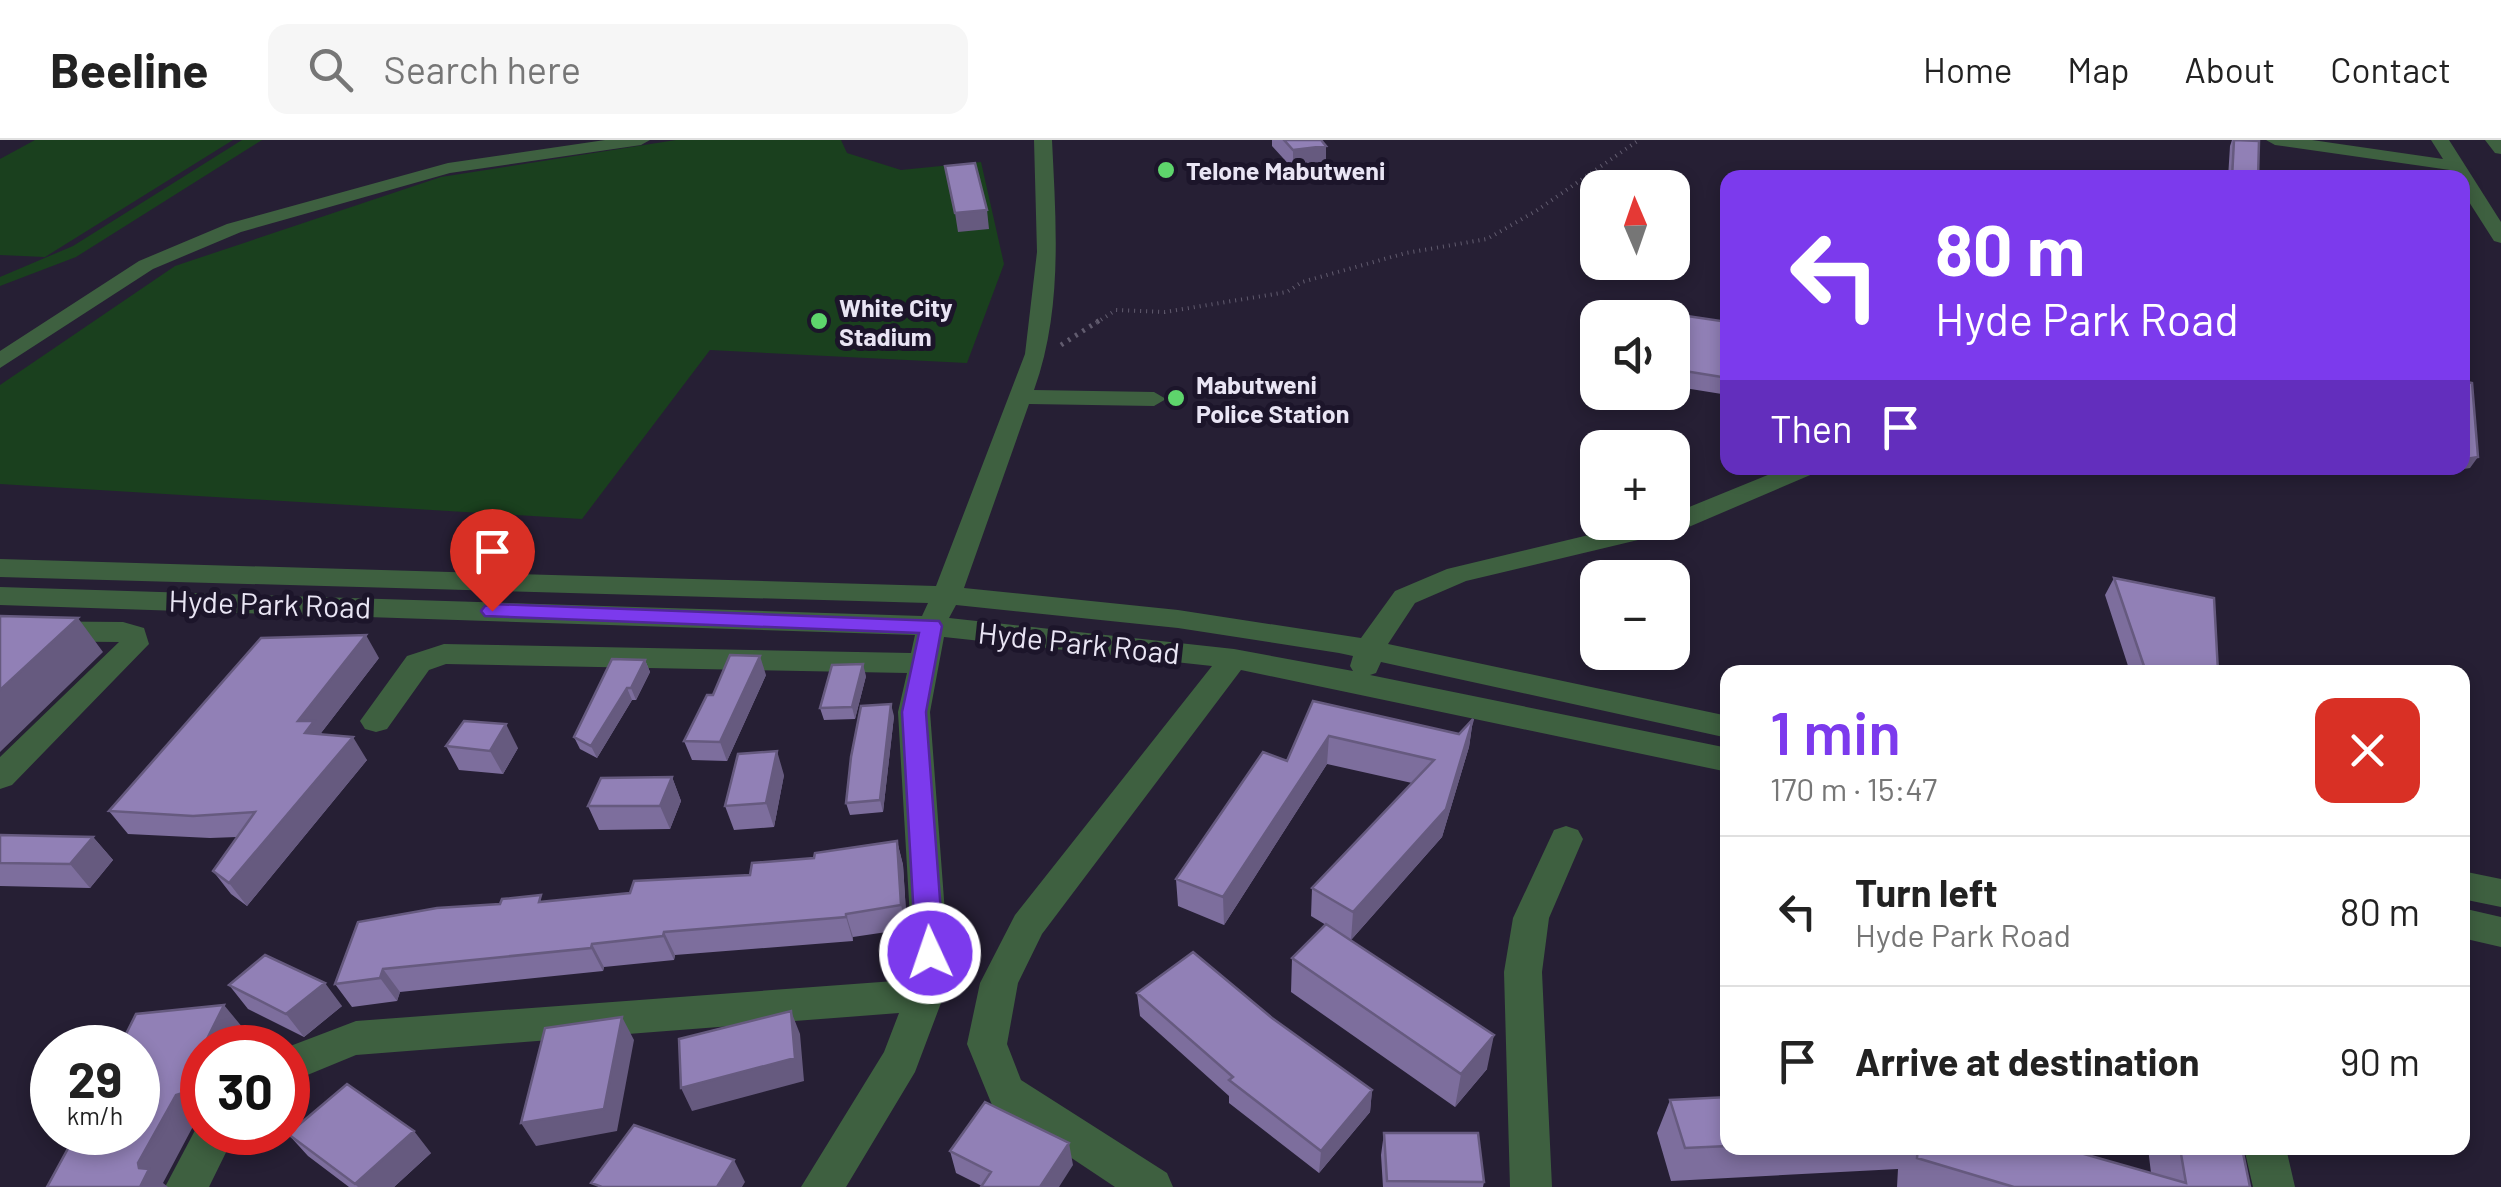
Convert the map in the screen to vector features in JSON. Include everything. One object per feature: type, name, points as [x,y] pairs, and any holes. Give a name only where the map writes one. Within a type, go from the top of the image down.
[{"type":"street","points":[[0,361],[146,265],[234,228],[448,161],[641,140]]},
{"type":"street","points":[[822,1187],[901,1060],[925,995],[930,953],[914,712],[921,664],[939,610],[1036,354],[1047,252],[1043,140]]},
{"type":"street","points":[[2274,140],[2458,166]]},
{"type":"street","points":[[2440,140],[2460,170]]},
{"type":"street","points":[[2494,140],[2501,149]]},
{"type":"street","points":[[2470,186],[2501,238]]},
{"type":"street","points":[[1020,397],[1154,399]]},
{"type":"street","points":[[1360,683],[1369,649],[1405,597],[1457,575],[1675,523],[1789,475]]},
{"type":"street","name":"Hyde Park Road","points":[[0,568],[1178,619],[1369,649],[1720,724]]},
{"type":"street","name":"Hyde Park Road","points":[[0,596],[939,610],[1089,640],[1360,683],[1720,758]]},
{"type":"street","points":[[0,631],[123,632],[134,636],[134,644],[0,777]]},
{"type":"street","points":[[376,720],[418,662],[444,654],[921,664]]},
{"type":"street","points":[[1152,1187],[1006,1092],[987,1044],[999,982],[1028,925],[1234,660]]},
{"type":"street","points":[[1531,1187],[1524,972],[1532,918],[1566,839]]},
{"type":"street","points":[[2470,887],[2501,893]]},
{"type":"street","points":[[2470,925],[2501,932]]},
{"type":"street","points":[[310,1054],[356,1038],[925,995]]},
{"type":"street","points":[[186,1187],[203,1155]]},
{"type":"street","points":[[2267,1155],[2274,1187]]},
{"type":"path","points":[[1036,354],[1064,344],[1116,310],[1165,312],[1287,292],[1302,282],[1388,258],[1487,238],[1536,212],[1639,140]]},
{"type":"green space","points":[[35,140],[233,140],[45,257],[0,255],[0,159]]},
{"type":"green space","points":[[242,140],[262,140],[76,257],[0,286],[0,277],[73,246]]},
{"type":"green space","name":"White City Stadium","points":[[676,140],[841,140],[847,153],[901,170],[981,162],[1004,264],[967,363],[710,350],[582,519],[0,484],[0,385],[175,266],[441,177]]},
{"type":"building","points":[[1284,140],[1321,140],[1326,146],[1293,150]]},
{"type":"building","points":[[2234,140],[2259,141],[2258,170],[2232,170]]},
{"type":"building","points":[[975,163],[987,210],[955,213],[945,166]]},
{"type":"building","points":[[1690,316],[1720,321],[1720,377],[1690,372]]},
{"type":"building","points":[[2470,383],[2472,383],[2478,457],[2470,458]]},
{"type":"building","points":[[2114,578],[2214,598],[2218,665],[2144,665]]},
{"type":"building","points":[[0,616],[78,618],[0,690]]},
{"type":"building","points":[[366,635],[298,721],[314,721],[305,733],[353,737],[229,883],[213,871],[255,812],[193,816],[109,811],[261,638]]},
{"type":"building","points":[[730,655],[760,656],[720,742],[684,741],[707,695],[713,695]]},
{"type":"building","points":[[612,659],[645,660],[631,688],[627,688],[591,746],[574,737]]},
{"type":"building","points":[[863,664],[852,707],[820,708],[832,665]]},
{"type":"building","points":[[1313,701],[1459,734],[1473,719],[1446,809],[1353,912],[1312,888],[1434,760],[1329,736],[1223,897],[1176,879],[1263,752],[1287,761]]},
{"type":"building","points":[[891,704],[880,800],[846,803],[861,706]]},
{"type":"building","points":[[464,721],[506,724],[490,751],[446,746]]},
{"type":"building","points":[[777,751],[766,803],[725,806],[738,754]]},
{"type":"building","points":[[672,777],[660,806],[588,806],[601,778]]},
{"type":"building","points":[[0,835],[93,837],[70,864],[0,863]]},
{"type":"building","points":[[897,841],[901,905],[846,917],[664,932],[663,936],[592,944],[591,948],[383,969],[380,978],[335,984],[358,922],[437,908],[500,904],[502,899],[541,895],[539,902],[630,893],[634,881],[750,875],[752,863],[814,858],[815,853]]},
{"type":"building","points":[[1326,924],[1494,1035],[1461,1074],[1292,958]]},
{"type":"building","points":[[1193,952],[1272,1018],[1372,1090],[1321,1151],[1229,1080],[1233,1077],[1137,993]]},
{"type":"building","points":[[265,955],[325,983],[286,1014],[229,985]]},
{"type":"building","points":[[224,1005],[214,1025],[180,1025],[180,1094],[160,1124],[160,1025],[130,1025],[136,1014]]},
{"type":"building","points":[[791,1011],[795,1058],[681,1088],[679,1039]]},
{"type":"building","points":[[622,1017],[604,1109],[521,1123],[545,1028]]},
{"type":"building","points":[[347,1084],[414,1131],[355,1184],[310,1150],[310,1115]]},
{"type":"building","points":[[1720,1097],[1720,1146],[1685,1148],[1670,1100]]},
{"type":"building","points":[[985,1102],[1069,1143],[1040,1187],[981,1187],[991,1172],[950,1151]]},
{"type":"building","points":[[634,1125],[734,1160],[717,1187],[602,1187],[591,1183]]},
{"type":"building","points":[[1384,1133],[1478,1133],[1484,1182],[1387,1181]]},
{"type":"building","points":[[64,1155],[142,1155],[139,1168],[149,1169],[140,1187],[47,1187]]},
{"type":"building","points":[[2088,1155],[2186,1183],[2181,1155],[2243,1155],[2250,1187],[2014,1187],[1917,1158]]},
{"type":"place","name":"Telone Mabutweni","points":[[1166,170]]},
{"type":"place","name":"White City Stadium","points":[[819,321]]},
{"type":"place","name":"Mabutweni Police Station","points":[[1176,398]]},
{"type":"route","points":[[492,611],[931,626],[914,712],[930,953]]}]
